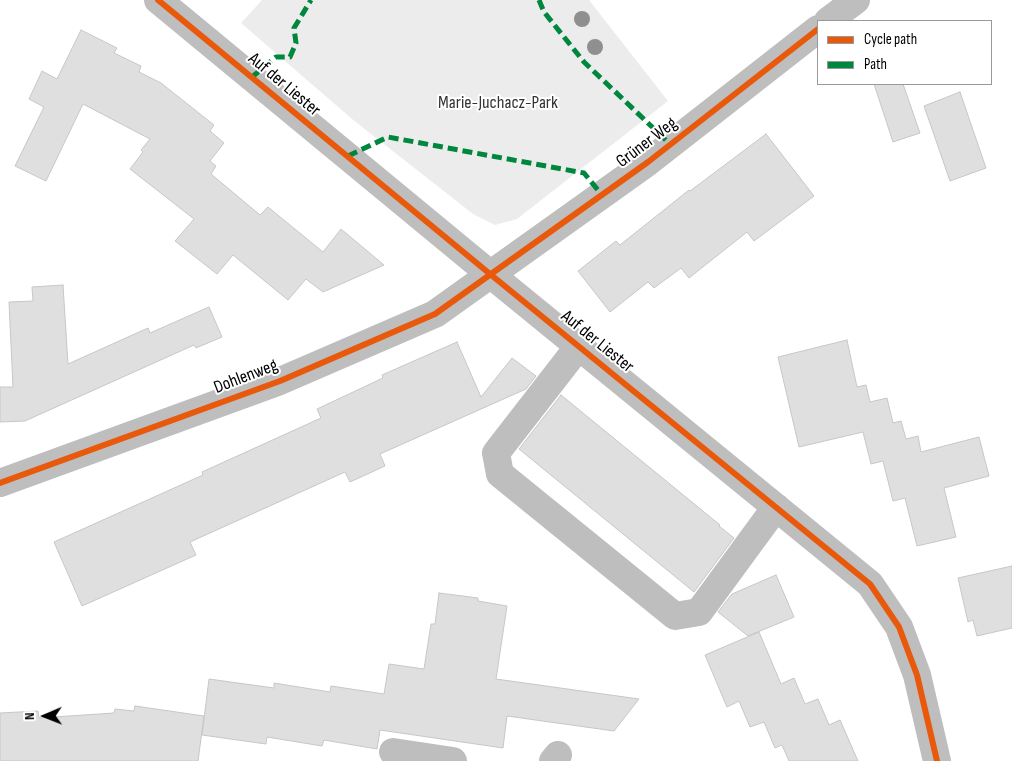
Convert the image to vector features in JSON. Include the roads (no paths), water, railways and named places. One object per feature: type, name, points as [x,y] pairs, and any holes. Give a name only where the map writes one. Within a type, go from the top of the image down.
[{"type":"street","name":"Auf der Liester","points":[[158,0],[870,584],[899,627],[916,676],[937,761]]},
{"type":"street","points":[[829,20],[856,0]]},
{"type":"street","name":"Grüner Weg","points":[[490,274],[648,162],[817,30]]},
{"type":"street","name":"Dohlenweg","points":[[0,483],[289,377],[435,314],[490,274]]},
{"type":"street","points":[[579,346],[496,453],[500,474],[675,616],[699,612],[776,507]]},
{"type":"street","points":[[393,751],[453,761]]},
{"type":"park label","name":"Marie-Juchacz-Park","points":[[498,103]]}]
